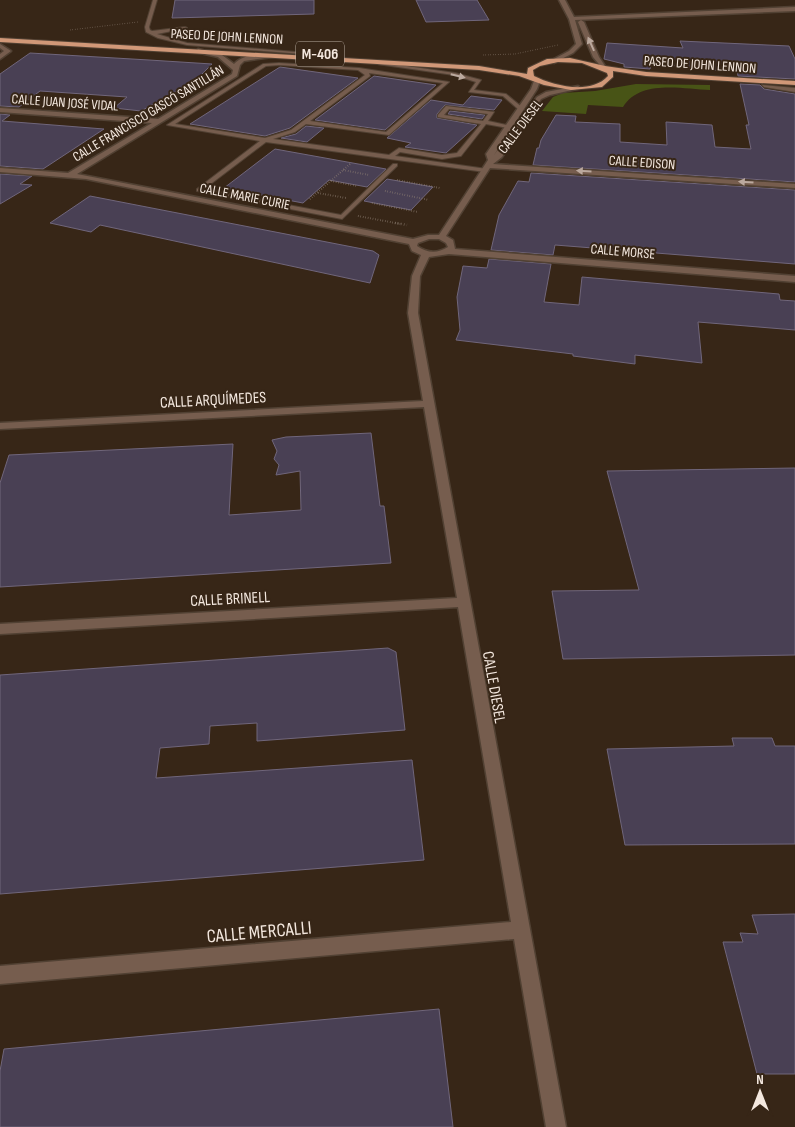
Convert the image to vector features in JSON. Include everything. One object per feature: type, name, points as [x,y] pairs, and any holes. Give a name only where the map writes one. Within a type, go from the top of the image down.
[{"type":"highway","name":"PASEO DE JOHN LENNON","points":[[0,38],[515,64]]},
{"type":"highway","name":"PASEO DE JOHN LENNON","points":[[96,43],[479,68],[534,78]]},
{"type":"highway","name":"PASEO DE JOHN LENNON","points":[[543,63],[581,61],[605,68],[654,74],[795,83]]},
{"type":"highway","points":[[534,78],[530,69],[543,63]]},
{"type":"highway","points":[[525,64],[543,63]]},
{"type":"highway","name":"M-406","points":[[534,78],[559,87],[578,88],[595,86],[610,81],[611,76],[605,68]]},
{"type":"highway","name":"PASEO DE JOHN LENNON","points":[[629,80],[682,80],[795,89]]},
{"type":"street","points":[[554,61],[571,52],[579,44],[579,37],[562,0]]},
{"type":"street","points":[[572,19],[795,9]]},
{"type":"street","points":[[605,68],[596,57],[576,12],[607,17]]},
{"type":"street","points":[[584,28],[607,17]]},
{"type":"street","points":[[0,46],[8,50],[0,57]]},
{"type":"street","points":[[197,51],[220,56],[237,70]]},
{"type":"street","name":"CALLE FRANCISCO GASCÓ SANTILLÁN","points":[[70,175],[235,75],[237,64],[242,60],[281,56]]},
{"type":"street","name":"CALLE DIESEL","points":[[488,166],[490,154],[534,88],[534,78]]},
{"type":"street","name":"CALLE DIESEL","points":[[441,237],[488,166],[500,155],[539,98],[548,93],[578,88]]},
{"type":"street","name":"CALLE JUAN JOSÉ VIDAL","points":[[0,110],[158,121]]},
{"type":"street","name":"CALLE EDISON","points":[[488,166],[795,186]]},
{"type":"street","name":"CALLE MARIE CURIE","points":[[0,170],[70,175],[414,242]]},
{"type":"street","points":[[426,254],[415,249],[413,246],[414,242],[428,237],[441,237],[450,242],[452,248],[449,251]]},
{"type":"street","name":"CALLE MORSE","points":[[426,254],[439,254],[449,251],[795,279]]},
{"type":"street","name":"CALLE DIESEL","points":[[426,254],[416,276],[412,313],[556,1127]]},
{"type":"street","name":"CALLE ARQUÍMEDES","points":[[0,426],[427,404]]},
{"type":"street","name":"CALLE BRINELL","points":[[0,629],[462,602]]},
{"type":"street","name":"CALLE MERCALLI","points":[[0,975],[521,930]]},
{"type":"lane","points":[[155,0],[147,27],[151,32],[166,40],[187,44],[341,56]]},
{"type":"lane","points":[[151,32],[185,28]]},
{"type":"lane","points":[[358,60],[455,74],[479,82],[471,90],[504,95],[520,108]]},
{"type":"lane","points":[[306,122],[387,134],[447,82],[378,71],[278,64],[265,65],[170,126],[390,157],[488,166]]},
{"type":"lane","points":[[365,71],[368,75],[306,122],[293,131],[265,140],[198,190],[342,217],[395,166]]},
{"type":"lane","points":[[390,157],[399,150],[442,157],[459,155],[485,124],[492,113],[448,107],[440,116],[485,124],[508,126]]},
{"type":"path","points":[[69,30],[140,22]]},
{"type":"path","points":[[484,55],[516,54],[548,46],[564,45]]},
{"type":"path","points":[[304,205],[352,162]]},
{"type":"path","points":[[337,175],[342,176]]},
{"type":"path","points":[[324,187],[329,188]]},
{"type":"path","points":[[346,213],[407,225]]},
{"type":"green space","points":[[636,84],[710,85],[710,90],[651,89],[640,92],[630,98],[623,107],[588,105],[586,114],[542,111],[553,97],[563,93],[595,91]]},
{"type":"building","points":[[175,0],[314,0],[314,14],[172,18]]},
{"type":"building","points":[[416,0],[477,0],[489,20],[426,22]]},
{"type":"building","points":[[680,41],[789,46],[795,59],[795,79],[738,76],[737,71],[686,69],[686,66],[651,65],[650,69],[624,67],[624,64],[604,59],[607,43],[683,48]]},
{"type":"building","points":[[30,53],[212,64],[195,81],[141,111],[114,108],[127,97],[40,91],[19,107],[0,106],[0,74]]},
{"type":"building","points":[[280,67],[358,78],[290,128],[265,136],[190,124]]},
{"type":"building","points":[[374,76],[436,85],[385,130],[315,120]]},
{"type":"building","points":[[740,84],[760,85],[764,89],[795,94],[795,182],[533,165],[537,148],[539,148],[541,140],[556,115],[576,116],[575,122],[620,124],[620,142],[667,145],[666,122],[712,125],[715,147],[751,149],[746,125],[749,125]]},
{"type":"building","points":[[471,96],[502,100],[494,110],[445,105],[437,114],[437,118],[477,125],[446,153],[405,147],[411,143],[387,138],[431,100],[463,105]]},
{"type":"building","points":[[450,111],[485,115],[482,119],[448,114]]},
{"type":"building","points":[[0,114],[10,115],[2,121],[104,129],[43,169],[0,166]]},
{"type":"building","points":[[306,126],[324,128],[307,142],[281,138],[296,134]]},
{"type":"building","points":[[275,149],[386,169],[367,187],[329,180],[303,203],[224,188]]},
{"type":"building","points":[[531,173],[795,190],[795,264],[555,245],[553,255],[491,250],[499,215],[518,181],[529,182]]},
{"type":"building","points":[[0,174],[32,176],[20,184],[32,185],[0,204]]},
{"type":"building","points":[[387,179],[433,187],[411,210],[364,201]]},
{"type":"building","points":[[90,196],[373,251],[379,255],[370,283],[100,225],[91,232],[50,223]]},
{"type":"building","points":[[489,259],[551,264],[544,302],[579,305],[582,277],[779,294],[780,300],[795,301],[795,330],[698,322],[702,363],[635,355],[635,364],[573,356],[573,354],[456,340],[460,330],[457,297],[463,266],[487,268]]},
{"type":"building","points":[[371,433],[380,506],[384,506],[391,563],[0,587],[0,483],[9,455],[233,444],[229,515],[301,510],[300,471],[276,475],[279,465],[274,459],[277,451],[272,440],[286,437]]},
{"type":"building","points":[[795,468],[795,655],[563,659],[552,591],[639,590],[607,471]]},
{"type":"building","points":[[388,648],[396,652],[405,730],[257,741],[257,723],[210,726],[209,744],[160,748],[156,778],[412,760],[424,860],[0,894],[0,675]]},
{"type":"building","points":[[732,738],[772,738],[775,746],[795,746],[795,844],[625,845],[607,749],[734,746]]},
{"type":"building","points":[[795,914],[795,1074],[757,1074],[723,942],[743,942],[740,933],[758,934],[752,915]]},
{"type":"building","points":[[439,1009],[453,1127],[0,1127],[0,1071],[4,1049]]}]
